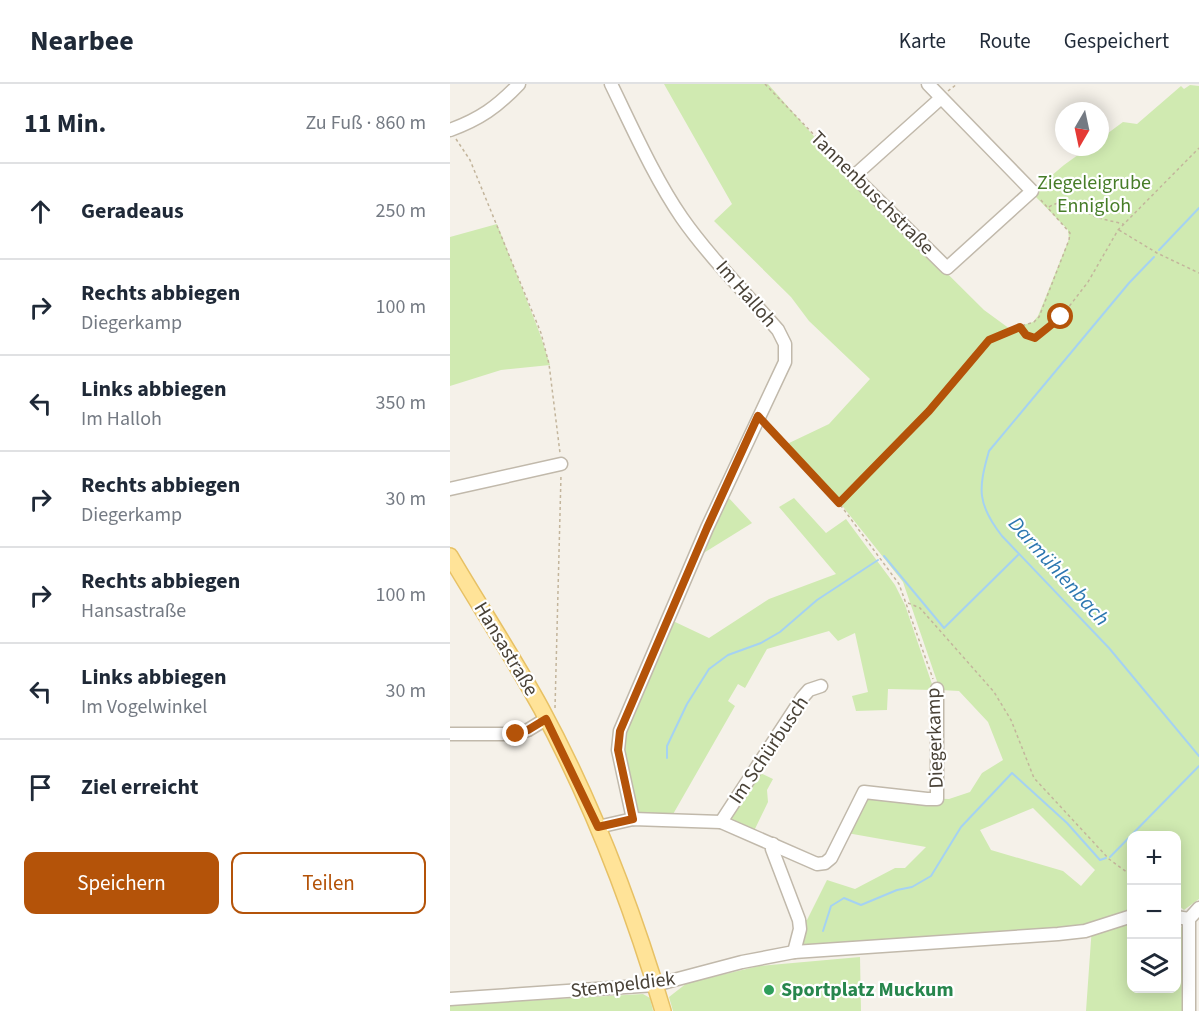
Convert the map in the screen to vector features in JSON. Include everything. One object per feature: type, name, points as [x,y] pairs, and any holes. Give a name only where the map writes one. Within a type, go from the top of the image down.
[{"type":"main road","name":"Hansastraße","points":[[450,556],[546,719],[598,827],[663,1011]]},
{"type":"street","points":[[453,135],[501,104],[519,84]]},
{"type":"street","name":"Im Halloh","points":[[610,84],[681,217],[778,330],[785,344],[785,362],[707,528],[620,731],[618,750],[633,819]]},
{"type":"street","points":[[928,84],[1032,191]]},
{"type":"street","points":[[854,176],[941,98]]},
{"type":"street","name":"Tannenbuschstraße","points":[[854,176],[947,268],[1032,191]]},
{"type":"street","points":[[450,489],[561,464]]},
{"type":"street","name":"Im Schürbusch","points":[[721,822],[802,698],[809,690],[822,686]]},
{"type":"street","name":"Diegerkamp","points":[[598,827],[633,819],[721,822],[817,864],[825,863],[831,858],[864,792],[937,799],[937,689]]},
{"type":"street","points":[[450,734],[516,734],[546,719]]},
{"type":"street","points":[[773,844],[772,849],[799,920],[800,929],[794,952]]},
{"type":"street","points":[[1189,1011],[1183,918],[1199,908]]},
{"type":"street","name":"Stempeldiek","points":[[450,999],[655,985],[742,962],[794,952],[1058,934],[1084,931],[1127,917]]},
{"type":"path","name":"Tannenbuschstraße","points":[[765,84],[854,176]]},
{"type":"path","points":[[453,135],[470,160],[494,218]]},
{"type":"path","points":[[1020,327],[1026,335],[1035,338],[1061,317],[1088,282],[1118,230],[1199,148]]},
{"type":"path","points":[[839,503],[929,411],[989,340],[1034,322],[1039,316],[1069,240],[1070,232],[1032,191]]},
{"type":"path","points":[[1049,208],[1057,202],[1064,202],[1096,217],[1123,225]]},
{"type":"path","points":[[1118,230],[1157,253],[1199,273]]},
{"type":"path","name":"Diegerkamp","points":[[758,416],[839,503],[900,585],[937,689]]},
{"type":"path","points":[[908,603],[920,608],[994,692],[1011,720],[1034,778],[1109,859],[1127,873]]},
{"type":"green space","name":"Ziegeleigrube Ennigloh","points":[[664,84],[768,84],[848,175],[984,310],[1010,329],[1033,322],[1038,316],[1069,239],[1068,230],[1035,196],[1037,188],[1076,156],[1109,156],[1109,132],[1123,122],[1137,124],[1181,86],[1184,89],[1190,85],[1199,86],[1199,899],[1184,910],[1181,907],[1181,831],[1127,831],[1127,993],[1181,993],[1181,926],[1186,934],[1184,1011],[1086,1011],[1092,926],[803,947],[800,943],[802,920],[807,920],[827,880],[855,889],[895,868],[905,868],[926,847],[847,833],[864,800],[870,797],[949,799],[970,792],[982,773],[1003,760],[988,722],[959,691],[940,690],[903,582],[840,503],[787,444],[829,424],[870,379],[809,321],[791,297],[714,221],[732,204]],"holes":[[[1033,808],[1095,870],[1081,886],[1063,871],[991,850],[980,830]]]},
{"type":"green space","points":[[497,224],[550,365],[501,370],[450,386],[450,237]]},
{"type":"green space","points":[[727,496],[752,523],[702,554]]},
{"type":"green space","points":[[794,498],[826,533],[846,519],[895,585],[905,605],[934,690],[888,689],[887,710],[856,711],[852,696],[868,692],[855,633],[838,641],[829,631],[767,649],[745,688],[738,684],[728,701],[735,706],[672,816],[641,816],[634,804],[622,750],[626,731],[673,621],[709,638],[769,599],[836,574],[779,507]]},
{"type":"green space","points":[[758,772],[773,779],[767,790],[768,802],[753,833],[733,823],[731,816]]},
{"type":"green space","name":"Sportplatz Muckum","points":[[860,957],[861,1011],[673,1011],[669,997],[687,983],[759,966]]},
{"type":"green space","points":[[643,994],[650,998],[653,1011],[450,1011],[450,1005]]},
{"type":"waterway","name":"Darmühlenbach","points":[[1159,250],[1199,208]]},
{"type":"waterway","name":"Darmühlenbach","points":[[1154,257],[1129,283],[989,451],[983,476],[982,496],[988,515],[1002,536],[1109,648],[1199,756]]},
{"type":"waterway","points":[[884,556],[944,628],[1018,555]]},
{"type":"waterway","points":[[667,758],[667,746],[687,704],[709,669],[728,655],[761,643],[780,632],[817,600],[878,560]]},
{"type":"waterway","points":[[1110,857],[1199,766]]},
{"type":"waterway","points":[[823,931],[831,906],[844,898],[861,905],[897,890],[912,887],[931,876],[961,827],[1012,773],[1067,823],[1100,860],[1106,858]]},
{"type":"place","name":"Sportplatz Muckum","points":[[769,990]]},
{"type":"route","points":[[516,734],[546,719],[598,827],[633,819],[618,750],[620,731],[758,416],[839,503],[929,411],[989,340],[1020,327],[1026,335],[1035,338],[1061,317]]}]
